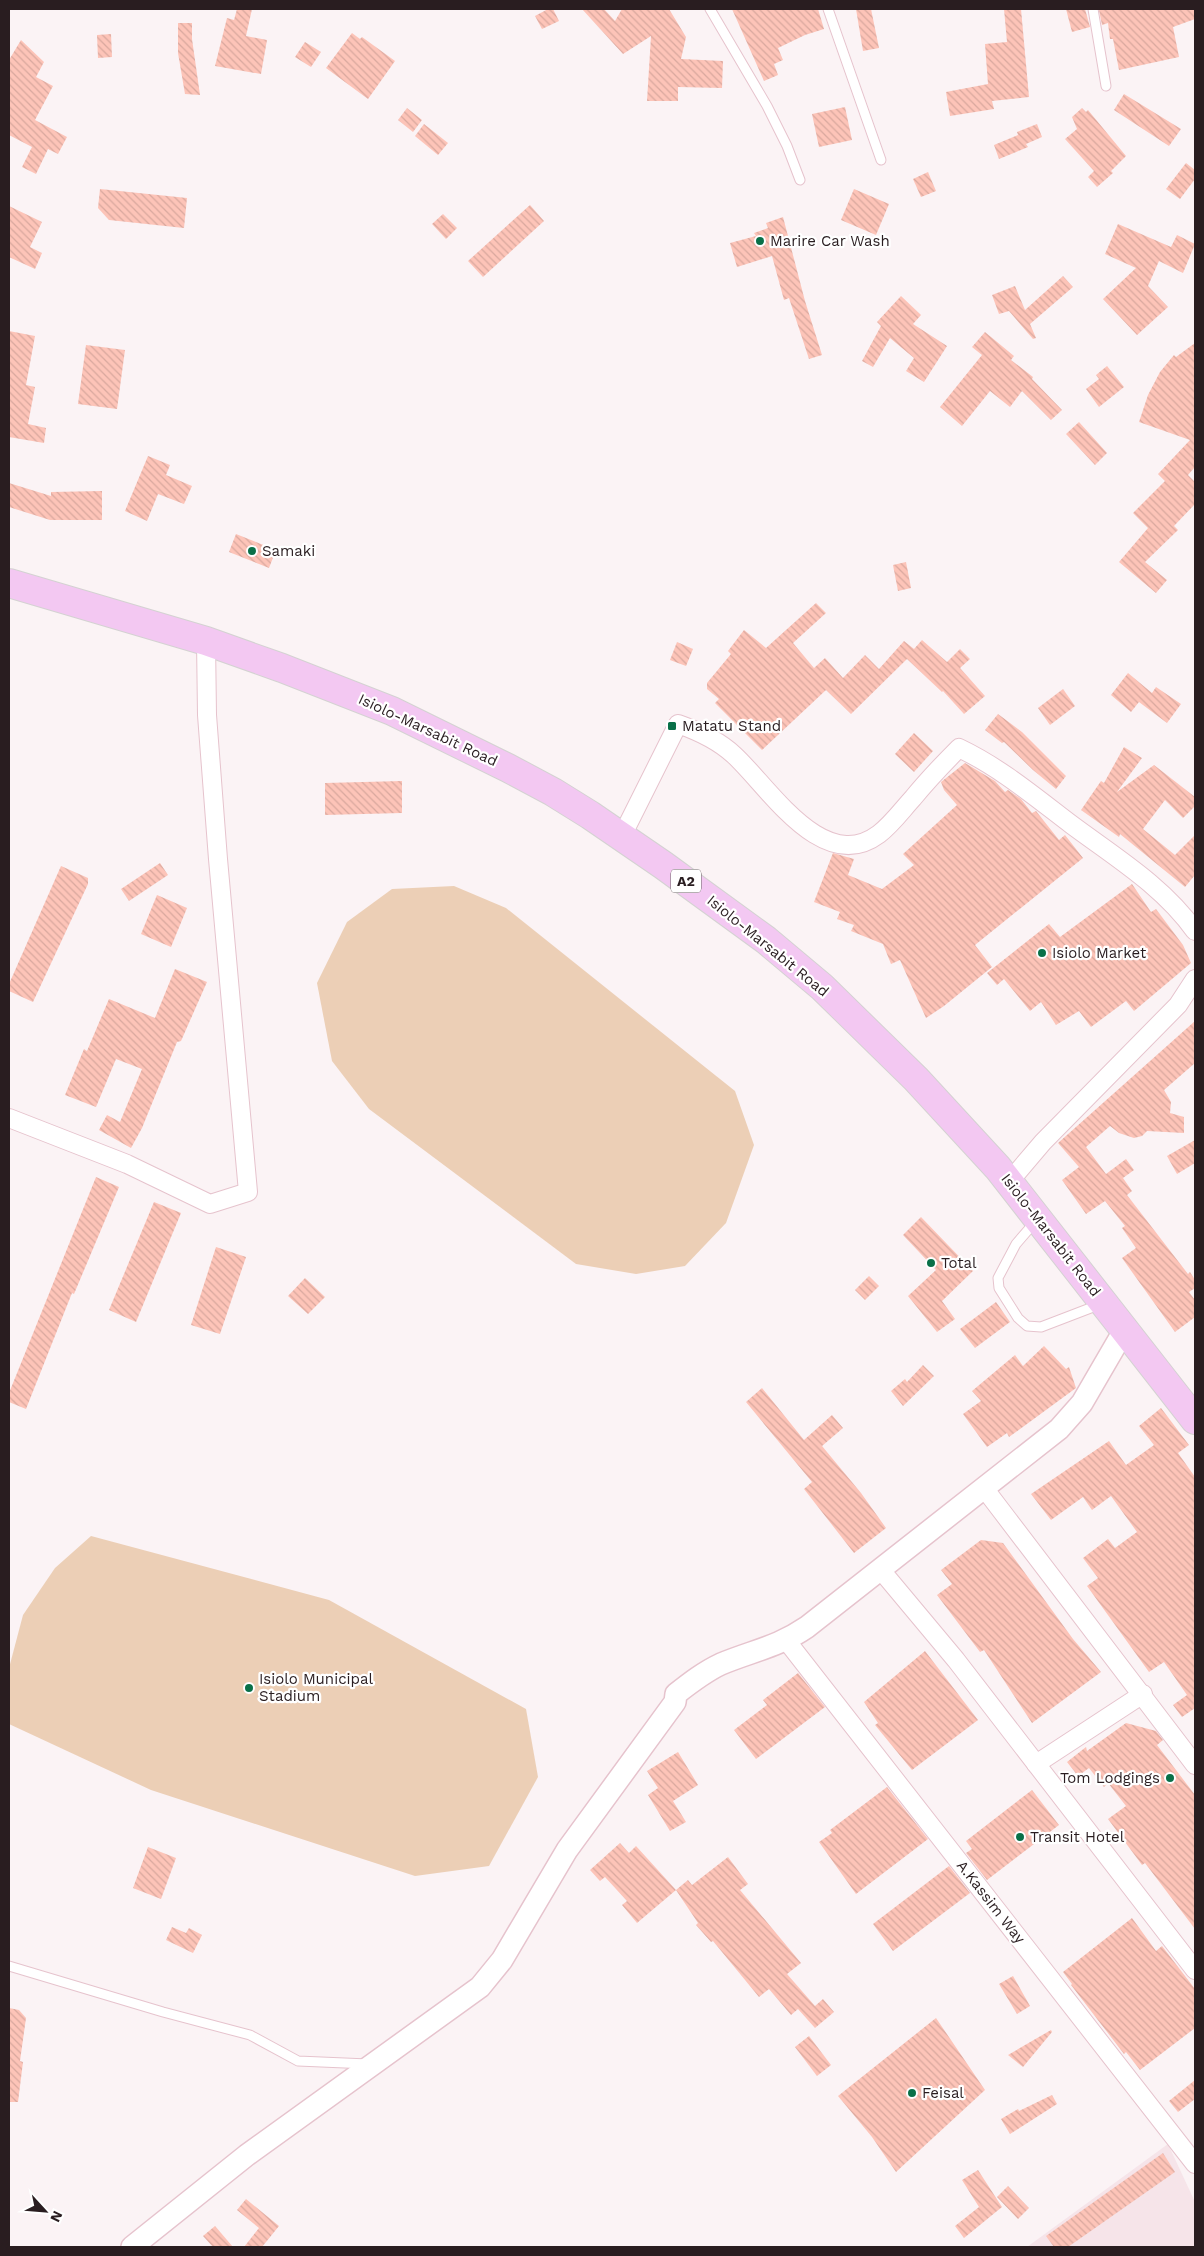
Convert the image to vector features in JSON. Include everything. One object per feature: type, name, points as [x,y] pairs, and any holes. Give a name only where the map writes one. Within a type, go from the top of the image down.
[{"type":"highway","name":"Isiolo-Marsabit Road","points":[[9,582],[206,641],[392,711],[508,768],[568,802],[622,836],[766,940],[822,987],[916,1079],[1039,1218],[1195,1420]]},
{"type":"street","points":[[9,1118],[127,1164],[210,1204],[248,1192],[217,850],[207,716],[206,641]]},
{"type":"street","points":[[622,836],[678,724],[709,737],[733,754],[789,814],[804,827],[817,835],[844,845],[856,846],[879,834],[959,748],[1005,774],[1143,877],[1175,906],[1195,930]]},
{"type":"street","points":[[1009,1182],[1042,1142],[1178,1004],[1195,979]]},
{"type":"street","points":[[132,2247],[247,2155],[463,2000],[491,1975],[566,1850],[675,1702],[676,1694],[701,1674],[786,1640],[806,1627],[1067,1421],[1088,1395],[1125,1329]]},
{"type":"street","points":[[984,1488],[1195,1764]]},
{"type":"street","points":[[880,1569],[950,1653],[1195,1970]]},
{"type":"street","name":"A.Kassim Way","points":[[786,1640],[1195,2164]]},
{"type":"street","points":[[1036,1764],[1143,1694]]},
{"type":"lane","points":[[710,9],[767,106],[787,146],[800,180]]},
{"type":"lane","points":[[828,9],[880,160]]},
{"type":"lane","points":[[1093,9],[1106,86]]},
{"type":"lane","points":[[1039,1218],[1022,1234],[1008,1256],[998,1278],[999,1288],[1018,1318],[1027,1326],[1041,1327],[1104,1303]]},
{"type":"lane","points":[[9,1966],[250,2036],[298,2061],[376,2064]]},
{"type":"shaded area","points":[[454,886],[506,908],[735,1091],[754,1145],[726,1223],[685,1266],[636,1274],[576,1264],[369,1109],[332,1061],[317,983],[347,922],[392,889]]},
{"type":"shaded area","name":"Isiolo Municipal Stadium","points":[[91,1536],[329,1600],[526,1709],[538,1777],[489,1866],[415,1876],[151,1790],[9,1724],[9,1668],[23,1615],[55,1568]]},
{"type":"shaded area","points":[[1168,2144],[1195,2202],[1195,2247],[1027,2247]]},
{"type":"building","points":[[237,9],[252,9],[246,36],[267,40],[261,74],[215,66],[227,18],[234,20]]},
{"type":"building","points":[[548,9],[553,9],[559,21],[542,29],[535,16]]},
{"type":"building","points":[[582,9],[604,9],[615,21],[622,9],[669,9],[686,37],[681,59],[723,61],[722,88],[678,87],[678,101],[647,101],[651,36],[623,54]]},
{"type":"building","points":[[732,9],[818,9],[824,29],[805,35],[778,48],[783,60],[774,64],[778,75],[764,81]]},
{"type":"building","points":[[856,9],[871,9],[879,48],[863,51]]},
{"type":"building","points":[[1004,9],[1021,9],[1029,97],[992,101],[994,109],[950,116],[946,92],[988,84],[985,44],[1007,42]]},
{"type":"building","points":[[1066,9],[1085,9],[1090,27],[1072,32]]},
{"type":"building","points":[[1195,9],[1195,19],[1173,27],[1179,57],[1119,70],[1113,39],[1110,39],[1108,23],[1102,25],[1099,10]]},
{"type":"building","points":[[178,23],[192,23],[192,39],[200,95],[185,94],[178,53]]},
{"type":"building","points":[[352,33],[360,39],[362,37],[395,61],[368,99],[326,68]]},
{"type":"building","points":[[111,34],[112,57],[98,58],[97,35]]},
{"type":"building","points":[[21,40],[44,62],[36,77],[53,86],[35,120],[67,137],[58,154],[48,149],[36,174],[22,167],[32,147],[9,135],[9,60]]},
{"type":"building","points":[[305,42],[321,52],[311,67],[295,57]]},
{"type":"building","points":[[1124,94],[1181,129],[1169,146],[1114,110]]},
{"type":"building","points":[[845,107],[852,140],[819,147],[812,114]]},
{"type":"building","points":[[407,108],[422,120],[413,132],[398,120]]},
{"type":"building","points":[[1082,108],[1086,112],[1088,110],[1126,156],[1111,171],[1113,173],[1097,187],[1088,177],[1094,171],[1065,139],[1077,129],[1072,117]]},
{"type":"building","points":[[424,124],[448,143],[438,155],[415,136]]},
{"type":"building","points":[[1037,124],[1042,137],[1026,144],[1028,147],[999,159],[994,145],[1018,135],[1017,132]]},
{"type":"building","points":[[1186,163],[1195,170],[1195,179],[1180,199],[1166,189]]},
{"type":"building","points":[[928,172],[936,191],[921,197],[913,179]]},
{"type":"building","points":[[100,189],[187,198],[184,228],[109,220],[98,208]]},
{"type":"building","points":[[854,189],[889,204],[876,235],[841,220]]},
{"type":"building","points":[[530,205],[544,221],[483,277],[468,261]]},
{"type":"building","points":[[9,206],[42,222],[30,247],[42,253],[35,269],[9,257]]},
{"type":"building","points":[[443,214],[457,228],[446,239],[432,224]]},
{"type":"building","points":[[783,217],[805,301],[822,355],[809,359],[789,298],[784,300],[772,256],[737,267],[730,243],[756,236],[754,233],[768,228],[766,223]]},
{"type":"building","points":[[1118,224],[1171,247],[1177,235],[1195,244],[1183,273],[1159,261],[1148,286],[1168,307],[1137,335],[1103,299],[1136,268],[1105,254]]},
{"type":"building","points":[[1063,276],[1073,287],[1030,324],[1036,338],[1033,339],[1009,311],[999,314],[992,295],[1015,286],[1025,310]]},
{"type":"building","points":[[901,296],[921,315],[913,324],[947,346],[924,382],[906,371],[914,358],[890,338],[873,367],[862,361],[881,326],[877,322]]},
{"type":"building","points":[[9,331],[35,336],[26,385],[35,387],[28,424],[46,428],[44,443],[9,437]]},
{"type":"building","points":[[985,332],[1014,356],[1011,360],[1033,377],[1032,379],[1062,410],[1051,420],[1022,391],[1010,407],[990,391],[962,426],[940,407],[982,355],[972,347]]},
{"type":"building","points":[[1195,343],[1195,467],[1188,475],[1195,482],[1195,504],[1174,526],[1178,530],[1145,562],[1167,580],[1156,593],[1119,562],[1148,528],[1133,513],[1165,481],[1158,474],[1190,440],[1139,422],[1148,395],[1160,372],[1174,355],[1176,357]]},
{"type":"building","points":[[86,345],[125,350],[117,409],[78,404]]},
{"type":"building","points":[[1107,366],[1124,387],[1099,407],[1086,389],[1099,379],[1096,375]]},
{"type":"building","points":[[1079,422],[1107,453],[1095,465],[1066,434]]},
{"type":"building","points":[[148,456],[170,465],[166,475],[192,486],[184,504],[158,494],[147,521],[125,511]]},
{"type":"building","points":[[9,483],[51,496],[51,492],[102,491],[102,520],[50,520],[9,507]]},
{"type":"building","name":"Samaki","points":[[236,534],[276,550],[269,568],[229,552]]},
{"type":"building","points":[[906,562],[911,588],[898,591],[893,565]]},
{"type":"building","points":[[816,603],[826,613],[793,643],[814,668],[825,658],[843,678],[865,655],[879,669],[904,641],[914,649],[922,640],[947,662],[960,649],[970,659],[960,668],[985,696],[964,714],[943,691],[907,659],[851,714],[826,690],[762,750],[715,703],[719,699],[707,689],[707,683],[731,654],[728,651],[744,630],[766,648]]},
{"type":"building","points":[[677,642],[693,649],[686,666],[670,660]]},
{"type":"building","points":[[1128,673],[1152,693],[1156,687],[1181,704],[1167,723],[1139,702],[1131,712],[1111,695]]},
{"type":"building","points":[[1063,689],[1075,706],[1050,725],[1038,708]]},
{"type":"building","points":[[998,714],[1022,732],[1066,776],[1056,789],[1004,742],[1002,743],[985,730]]},
{"type":"building","points":[[914,733],[933,751],[914,772],[895,754]]},
{"type":"building","points":[[1124,747],[1142,758],[1117,792],[1154,765],[1195,797],[1195,806],[1183,818],[1165,800],[1143,829],[1175,855],[1195,835],[1195,875],[1185,887],[1120,834],[1119,837],[1081,810],[1101,781],[1104,783]]},
{"type":"building","points":[[965,763],[995,781],[1005,792],[1008,790],[1021,799],[1032,813],[1036,811],[1059,840],[1065,835],[1083,858],[975,945],[992,967],[944,1006],[926,1018],[900,960],[891,964],[883,944],[851,931],[854,925],[837,919],[840,912],[814,902],[833,853],[854,859],[848,875],[882,889],[914,865],[903,854],[957,805],[944,790],[941,782]]},
{"type":"building","points":[[402,781],[402,813],[325,815],[325,783]]},
{"type":"building","points":[[160,863],[168,875],[129,901],[121,889]]},
{"type":"building","points":[[61,866],[88,878],[88,884],[33,1002],[9,991],[9,984]]},
{"type":"building","points":[[1132,884],[1151,912],[1156,909],[1183,945],[1191,963],[1134,1011],[1126,1001],[1091,1027],[1079,1011],[1056,1025],[1041,1002],[1030,1011],[1004,979],[997,985],[987,973],[1049,924],[1060,937]]},
{"type":"building","points":[[157,895],[187,908],[171,947],[141,934]]},
{"type":"building","points":[[175,969],[207,982],[181,1041],[177,1042],[142,1128],[131,1148],[99,1130],[107,1115],[120,1122],[142,1069],[116,1059],[96,1107],[65,1095],[84,1049],[87,1051],[109,999],[155,1018]]},
{"type":"building","points":[[1195,1021],[1195,1063],[1164,1090],[1171,1102],[1170,1113],[1184,1117],[1184,1133],[1147,1131],[1142,1136],[1134,1138],[1119,1133],[1110,1126],[1086,1147],[1106,1174],[1126,1159],[1134,1170],[1123,1178],[1132,1191],[1127,1195],[1188,1274],[1190,1272],[1195,1280],[1195,1288],[1189,1292],[1195,1300],[1195,1317],[1175,1332],[1122,1258],[1136,1248],[1122,1228],[1125,1226],[1105,1201],[1086,1214],[1062,1180],[1079,1167],[1058,1143]]},
{"type":"building","points":[[1195,1140],[1195,1163],[1177,1174],[1167,1156]]},
{"type":"building","points":[[96,1177],[119,1187],[74,1294],[72,1293],[26,1409],[9,1402],[9,1393]]},
{"type":"building","points":[[154,1202],[181,1213],[136,1322],[109,1310]]},
{"type":"building","points":[[921,1217],[973,1271],[942,1301],[955,1319],[937,1332],[908,1296],[936,1270],[903,1235]]},
{"type":"building","points":[[216,1247],[246,1257],[220,1334],[191,1325]]},
{"type":"building","points":[[869,1276],[879,1286],[865,1300],[855,1290]]},
{"type":"building","points":[[305,1278],[325,1297],[308,1314],[288,1296]]},
{"type":"building","points":[[996,1302],[1010,1322],[975,1348],[960,1329]]},
{"type":"building","points":[[1044,1346],[1066,1369],[1069,1367],[1076,1388],[1009,1437],[1007,1433],[987,1447],[963,1414],[981,1401],[972,1391],[1015,1355],[1023,1366]]},
{"type":"building","points":[[923,1365],[934,1376],[903,1406],[891,1391],[905,1379],[907,1382]]},
{"type":"building","points":[[762,1388],[804,1440],[832,1415],[843,1428],[822,1446],[861,1493],[886,1528],[854,1553],[804,1489],[812,1482],[746,1402]]},
{"type":"building","points":[[1161,1408],[1189,1445],[1178,1453],[1195,1477],[1195,1708],[1182,1717],[1173,1705],[1187,1695],[1164,1662],[1149,1672],[1087,1586],[1098,1578],[1083,1558],[1108,1539],[1115,1548],[1137,1532],[1111,1496],[1092,1510],[1083,1497],[1051,1520],[1031,1494],[1109,1441],[1126,1465],[1154,1445],[1139,1426]]},
{"type":"building","points":[[981,1540],[1003,1543],[1073,1639],[1101,1672],[1032,1723],[984,1650],[980,1652],[937,1595],[952,1584],[941,1570]]},
{"type":"building","points":[[925,1651],[978,1720],[912,1770],[875,1725],[878,1723],[864,1702]]},
{"type":"building","points":[[798,1673],[825,1707],[756,1759],[734,1730],[767,1705],[763,1700]]},
{"type":"building","points":[[1126,1723],[1156,1731],[1163,1740],[1157,1745],[1195,1795],[1195,1929],[1145,1863],[1142,1865],[1108,1819],[1126,1806],[1108,1783],[1104,1787],[1089,1768],[1078,1776],[1067,1762],[1086,1747],[1087,1751]]},
{"type":"building","points":[[678,1752],[698,1785],[673,1801],[686,1822],[670,1831],[648,1795],[658,1788],[647,1771]]},
{"type":"building","points":[[887,1787],[928,1839],[856,1894],[819,1842],[832,1833],[830,1830]]},
{"type":"building","points":[[1032,1790],[1059,1825],[987,1880],[966,1853],[972,1849],[966,1841]]},
{"type":"building","points":[[620,1843],[629,1853],[636,1846],[676,1890],[637,1923],[622,1905],[627,1901],[605,1877],[600,1881],[590,1870]]},
{"type":"building","points":[[148,1847],[176,1858],[161,1899],[133,1888]]},
{"type":"building","points":[[728,1857],[748,1884],[740,1890],[801,1963],[787,1974],[815,2006],[823,1999],[834,2012],[815,2028],[798,2009],[791,2015],[769,1989],[759,1997],[713,1941],[711,1942],[696,1925],[698,1923],[676,1890],[688,1880],[692,1885]]},
{"type":"building","points":[[949,1866],[970,1893],[893,1951],[873,1924]]},
{"type":"building","points":[[1132,1918],[1156,1951],[1162,1946],[1195,1989],[1195,2028],[1140,2070],[1126,2052],[1124,2054],[1063,1972]]},
{"type":"building","points":[[172,1927],[186,1933],[189,1928],[202,1935],[193,1953],[166,1940]]},
{"type":"building","points":[[1013,1976],[1030,2006],[1017,2014],[999,1984]]},
{"type":"building","points":[[9,2008],[19,2010],[26,2018],[20,2061],[23,2062],[18,2102],[9,2102]]},
{"type":"building","name":"Feisal","points":[[936,2018],[985,2090],[896,2172],[872,2137],[838,2096]]},
{"type":"building","points":[[1051,2030],[1052,2032],[1023,2067],[1008,2055]]},
{"type":"building","points":[[809,2036],[831,2065],[817,2076],[795,2047]]},
{"type":"building","points":[[1195,2080],[1195,2099],[1178,2112],[1169,2101]]},
{"type":"building","points":[[1052,2095],[1057,2104],[1010,2134],[1001,2119],[1018,2109],[1019,2111]]},
{"type":"building","points":[[1163,2153],[1175,2172],[1068,2247],[1054,2247],[1046,2236]]},
{"type":"building","points":[[978,2170],[1002,2207],[964,2238],[955,2226],[979,2207],[962,2180]]},
{"type":"building","points":[[1008,2186],[1029,2208],[1018,2219],[997,2197]]},
{"type":"building","points":[[246,2199],[279,2226],[262,2247],[244,2247],[259,2228],[237,2210]]},
{"type":"building","points":[[215,2226],[233,2247],[213,2247],[203,2236]]},
{"type":"place","name":"Marire Car Wash","points":[[760,241]]},
{"type":"place","name":"Samaki","points":[[252,551]]},
{"type":"place","name":"Matatu Stand","points":[[672,726]]},
{"type":"place","name":"Isiolo Market","points":[[1042,953]]},
{"type":"place","name":"Total","points":[[931,1263]]},
{"type":"place","name":"Isiolo Municipal Stadium","points":[[249,1688]]},
{"type":"place","name":"Tom Lodgings","points":[[1170,1778]]},
{"type":"place","name":"Transit Hotel","points":[[1020,1837]]},
{"type":"place","name":"Feisal","points":[[912,2093]]}]
